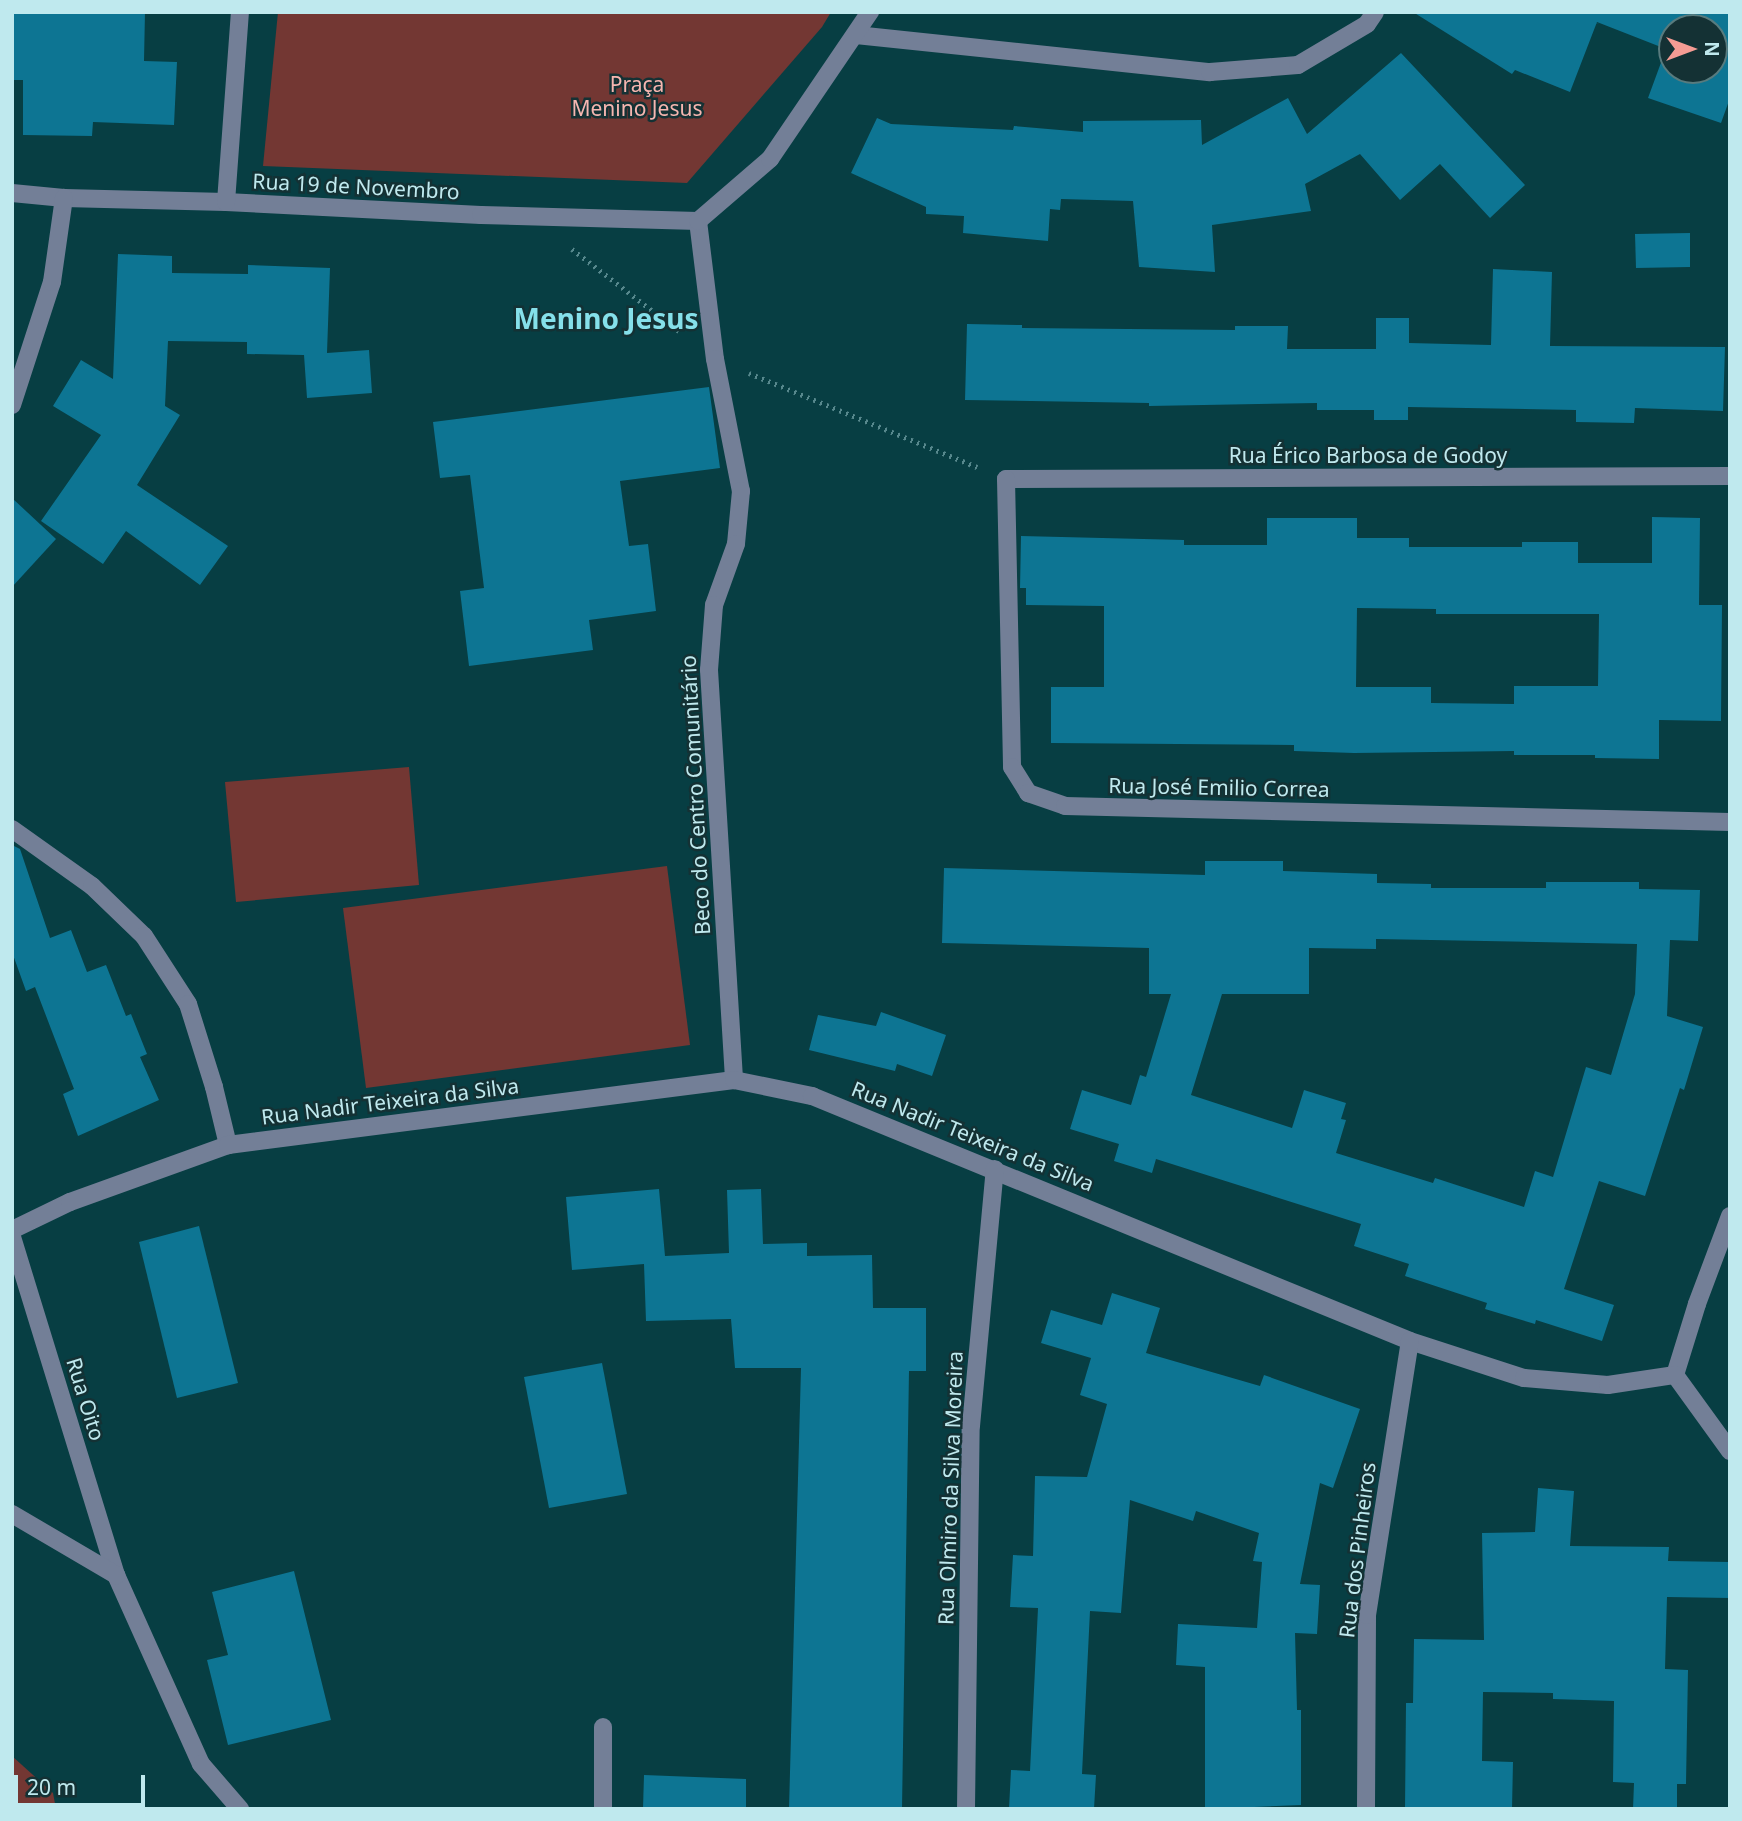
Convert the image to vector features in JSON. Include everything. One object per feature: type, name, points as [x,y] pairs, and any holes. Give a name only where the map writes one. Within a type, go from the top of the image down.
[{"type":"street","points":[[226,202],[240,12]]},
{"type":"street","points":[[698,221],[770,159],[870,12]]},
{"type":"street","points":[[856,35],[1210,72],[1298,65],[1367,24],[1375,12]]},
{"type":"street","name":"Rua 19 de Novembro","points":[[12,193],[64,198],[698,221]]},
{"type":"street","points":[[12,405],[52,282],[64,198]]},
{"type":"street","name":"Beco do Centro Comunitário","points":[[698,221],[715,359],[741,491],[736,544],[714,605],[709,670],[734,1080]]},
{"type":"street","name":"Rua Érico Barbosa de Godoy","points":[[1006,479],[1730,475]]},
{"type":"street","name":"Rua José Emilio Correa","points":[[1006,479],[1012,767],[1028,793],[1065,806],[1730,822]]},
{"type":"street","points":[[12,829],[92,886],[144,936],[188,1004],[214,1087],[228,1145]]},
{"type":"street","name":"Rua Nadir Teixeira da Silva","points":[[12,1230],[70,1202],[228,1145],[734,1080],[812,1096],[1410,1341],[1524,1378],[1608,1385],[1675,1375]]},
{"type":"street","name":"Rua Olmiro da Silva Moreira","points":[[966,1809],[971,1426],[995,1169]]},
{"type":"street","points":[[1730,1216],[1697,1304],[1675,1375],[1730,1451]]},
{"type":"street","name":"Rua Oito","points":[[12,1237],[116,1575],[201,1765],[240,1809]]},
{"type":"street","name":"Rua dos Pinheiros","points":[[1366,1809],[1367,1615],[1410,1341]]},
{"type":"street","points":[[12,1514],[116,1575]]},
{"type":"street","points":[[603,1809],[604,1727]]},
{"type":"path","points":[[530,217],[715,359],[1006,479]]},
{"type":"green space","name":"Praça Menino Jesus","points":[[278,12],[831,12],[822,27],[687,183],[263,166]]},
{"type":"green space","points":[[409,767],[419,885],[236,902],[225,782]]},
{"type":"green space","points":[[667,866],[690,1045],[366,1088],[343,908]]},
{"type":"green space","points":[[12,1756],[53,1793],[56,1809],[12,1809]]},
{"type":"building","points":[[19,12],[145,12],[144,61],[177,62],[174,125],[93,122],[92,136],[23,135],[23,80],[12,80],[12,15]]},
{"type":"building","points":[[1413,12],[1730,12],[1730,98],[1721,123],[1648,98],[1658,71],[1658,84],[1728,84],[1728,14],[1658,14],[1658,46],[1597,22],[1570,92],[1515,70],[1512,74]]},
{"type":"building","points":[[1401,53],[1525,185],[1490,218],[1440,164],[1400,200],[1360,154],[1305,184],[1311,211],[1212,225],[1215,272],[1139,267],[1133,201],[1061,199],[1060,210],[1050,209],[1048,241],[963,233],[964,216],[926,214],[926,207],[851,173],[877,118],[891,124],[1013,130],[1014,126],[1083,132],[1083,121],[1201,120],[1202,145],[1288,98],[1307,134]]},
{"type":"building","points":[[1690,233],[1690,267],[1636,268],[1635,234]]},
{"type":"building","points":[[118,254],[172,256],[172,273],[248,274],[248,265],[330,268],[327,353],[369,350],[372,393],[307,398],[304,355],[247,354],[247,342],[168,341],[165,406],[180,415],[137,485],[228,546],[200,585],[126,531],[103,564],[41,521],[101,435],[53,406],[81,360],[113,379]]},
{"type":"building","points":[[1493,269],[1552,272],[1550,346],[1725,347],[1723,411],[1635,408],[1634,423],[1576,422],[1576,410],[1408,407],[1408,420],[1374,420],[1374,410],[1317,410],[1317,403],[1149,406],[1149,403],[965,400],[967,324],[1022,325],[1022,328],[1235,330],[1235,326],[1288,326],[1287,349],[1376,349],[1376,318],[1409,318],[1409,343],[1491,345]]},
{"type":"building","points":[[709,387],[720,468],[620,481],[629,546],[648,544],[656,611],[589,620],[593,650],[469,666],[460,591],[484,588],[470,475],[440,478],[433,422]]},
{"type":"building","points":[[12,498],[56,539],[12,587]]},
{"type":"building","points":[[1652,517],[1700,518],[1699,605],[1722,605],[1721,721],[1659,720],[1659,759],[1595,758],[1595,755],[1514,755],[1514,751],[1294,751],[1294,745],[1051,743],[1051,687],[1104,687],[1104,606],[1026,605],[1026,588],[1020,588],[1021,536],[1184,540],[1184,545],[1267,545],[1267,518],[1357,518],[1357,538],[1409,538],[1409,547],[1522,547],[1522,542],[1578,542],[1578,563],[1652,563]],"holes":[[[1357,608],[1436,609],[1436,614],[1599,614],[1598,686],[1514,686],[1514,704],[1431,703],[1431,687],[1356,687]]]},
{"type":"building","points":[[12,845],[20,849],[50,938],[71,930],[87,972],[106,965],[126,1016],[131,1014],[147,1054],[140,1057],[159,1100],[78,1136],[63,1094],[74,1089],[35,987],[26,991],[12,952]]},
{"type":"building","points":[[1205,861],[1283,861],[1283,871],[1377,874],[1377,883],[1431,884],[1431,888],[1546,888],[1546,882],[1639,882],[1639,889],[1700,890],[1698,941],[1670,940],[1667,1016],[1703,1027],[1684,1090],[1680,1088],[1645,1196],[1599,1181],[1564,1289],[1614,1305],[1602,1341],[1536,1320],[1535,1324],[1485,1309],[1487,1303],[1405,1276],[1409,1264],[1354,1246],[1361,1224],[1156,1159],[1152,1173],[1114,1161],[1119,1144],[1070,1129],[1082,1090],[1131,1105],[1140,1075],[1146,1077],[1171,994],[1149,994],[1149,948],[942,943],[944,868],[1205,875]],"holes":[[[1376,939],[1637,944],[1635,994],[1611,1075],[1586,1067],[1553,1177],[1535,1171],[1524,1207],[1435,1178],[1433,1183],[1336,1153],[1346,1120],[1341,1119],[1346,1103],[1304,1090],[1292,1128],[1191,1095],[1222,994],[1309,994],[1309,948],[1376,949]]]},
{"type":"building","points":[[881,1012],[946,1035],[932,1076],[897,1064],[895,1071],[809,1050],[818,1015],[876,1026]]},
{"type":"building","points":[[659,1189],[665,1256],[729,1253],[727,1190],[761,1189],[763,1244],[807,1243],[807,1256],[872,1255],[873,1308],[926,1308],[926,1371],[909,1371],[902,1809],[789,1809],[801,1368],[735,1368],[731,1319],[646,1321],[644,1264],[572,1270],[566,1197]]},
{"type":"building","points":[[199,1226],[238,1383],[177,1398],[139,1242]]},
{"type":"building","points":[[1112,1293],[1160,1308],[1146,1353],[1260,1386],[1264,1375],[1360,1409],[1333,1488],[1320,1483],[1300,1584],[1320,1585],[1317,1634],[1295,1633],[1297,1710],[1301,1710],[1301,1805],[1205,1809],[1205,1667],[1176,1665],[1178,1624],[1257,1628],[1262,1562],[1253,1561],[1259,1533],[1196,1511],[1193,1521],[1130,1500],[1121,1613],[1090,1611],[1082,1774],[1096,1775],[1094,1809],[1009,1809],[1011,1770],[1030,1771],[1038,1608],[1010,1607],[1013,1555],[1033,1556],[1035,1476],[1087,1477],[1107,1404],[1080,1395],[1091,1358],[1041,1343],[1051,1310],[1102,1325]]},
{"type":"building","points":[[602,1363],[627,1494],[549,1508],[524,1377]]},
{"type":"building","points":[[1538,1488],[1574,1491],[1570,1546],[1669,1547],[1668,1561],[1730,1562],[1730,1598],[1667,1597],[1665,1669],[1688,1670],[1686,1784],[1677,1784],[1677,1809],[1633,1809],[1634,1783],[1613,1782],[1614,1701],[1553,1699],[1553,1693],[1483,1692],[1482,1761],[1513,1762],[1512,1809],[1405,1809],[1406,1703],[1413,1703],[1414,1639],[1484,1640],[1482,1533],[1535,1532]]},
{"type":"building","points":[[294,1571],[331,1720],[228,1745],[207,1660],[228,1655],[212,1592]]},
{"type":"building","points":[[644,1775],[746,1779],[746,1809],[643,1809]]},
{"type":"district","name":"Menino Jesus","points":[[606,318]]}]
